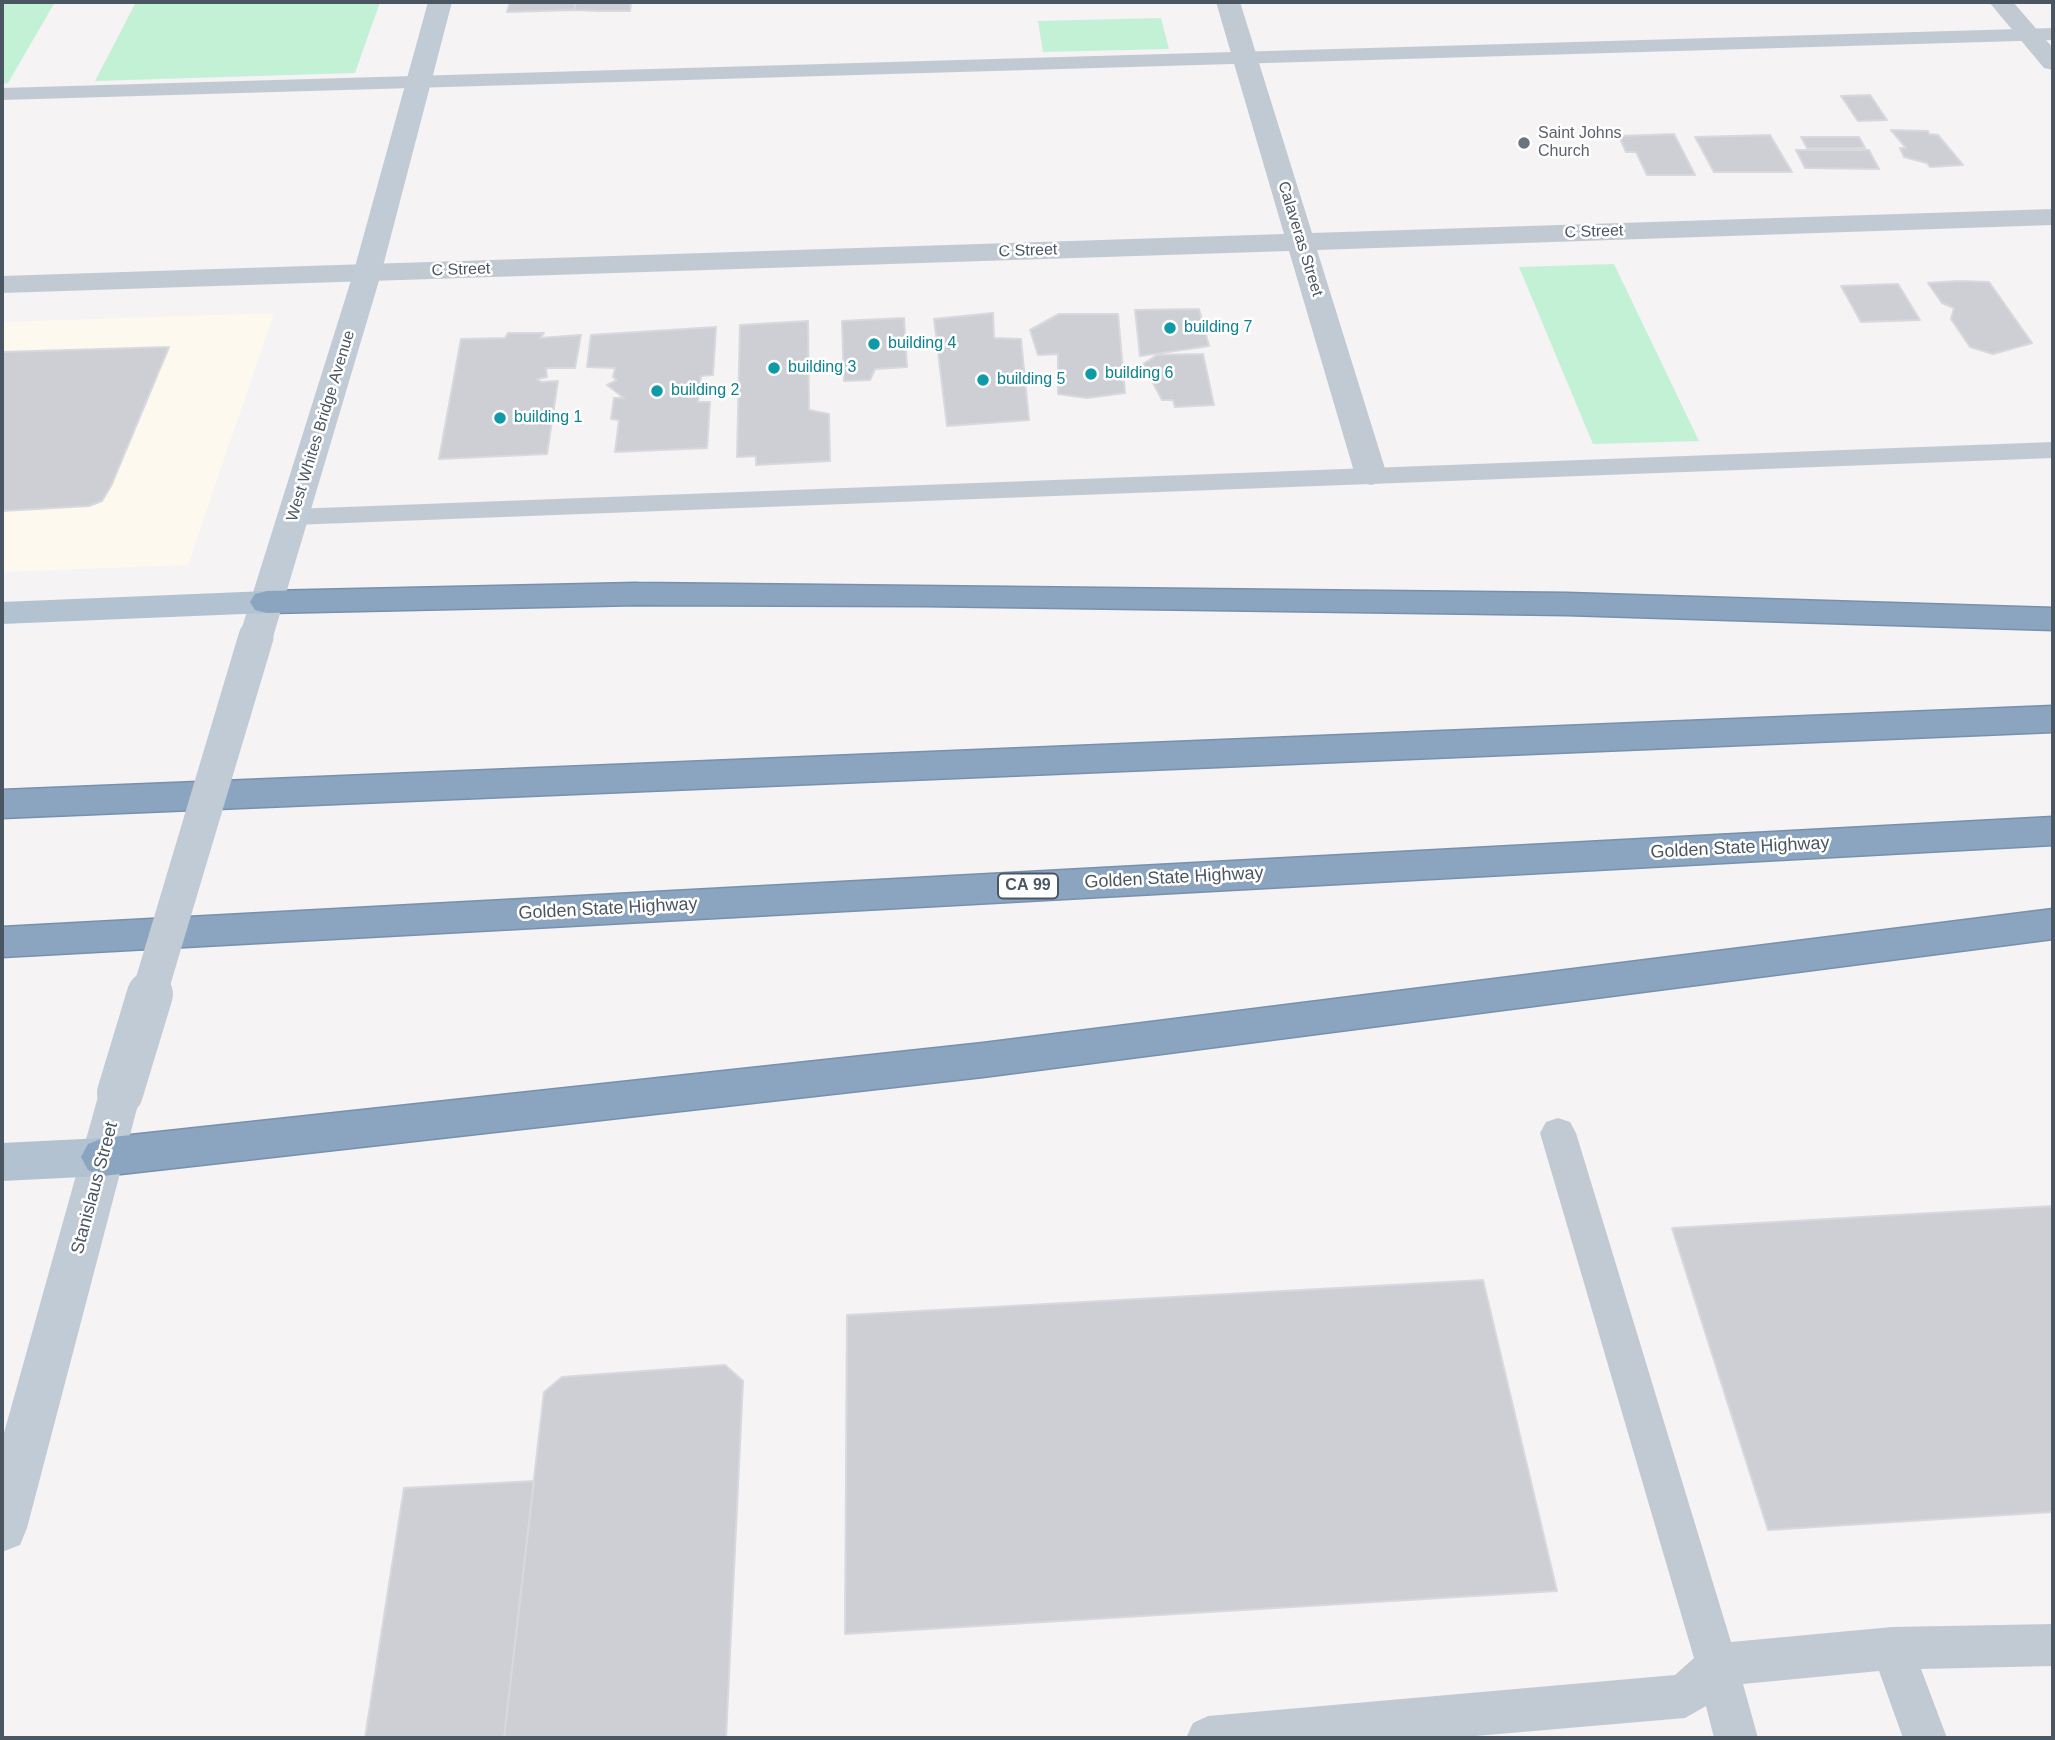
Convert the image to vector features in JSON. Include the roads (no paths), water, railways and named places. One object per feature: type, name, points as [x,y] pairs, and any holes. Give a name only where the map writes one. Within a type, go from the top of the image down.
[{"type":"highway","points":[[267,602],[637,594],[926,595],[1567,604],[2053,619]]},
{"type":"highway","points":[[2,804],[2053,719]]},
{"type":"highway","name":"Golden State Highway","points":[[2,942],[2053,831]]},
{"type":"highway","points":[[103,1157],[983,1059],[2053,924]]},
{"type":"main road","name":"West Whites Bridge Avenue","points":[[194,849],[367,274],[440,2]]},
{"type":"main road","points":[[2,613],[267,602]]},
{"type":"main road","name":"Stanislaus Street","points":[[2,1528],[120,1093],[194,849]]},
{"type":"main road","points":[[2,1162],[103,1157]]},
{"type":"street","name":"Calaveras Street","points":[[1228,2],[1371,475]]},
{"type":"street","points":[[2001,2],[2041,35],[2053,63]]},
{"type":"street","name":"C Street","points":[[2,285],[2053,217]]},
{"type":"lane","points":[[2,94],[2041,35]]},
{"type":"lane","points":[[293,517],[2053,450]]},
{"type":"lane","points":[[1558,1133],[1717,1665],[1736,1738]]},
{"type":"lane","points":[[1208,1738],[1685,1696],[1717,1665],[1892,1648],[2053,1645]]},
{"type":"lane","points":[[1892,1648],[1925,1738]]},
{"type":"place","name":"Saint Johns Church","points":[[1524,143]]},
{"type":"place","name":"building 7","points":[[1170,328]]},
{"type":"place","name":"building 4","points":[[874,344]]},
{"type":"place","name":"building 3","points":[[774,368]]},
{"type":"place","name":"building 6","points":[[1091,374]]},
{"type":"place","name":"building 5","points":[[983,380]]},
{"type":"place","name":"building 2","points":[[657,391]]},
{"type":"place","name":"building 1","points":[[500,418]]}]
